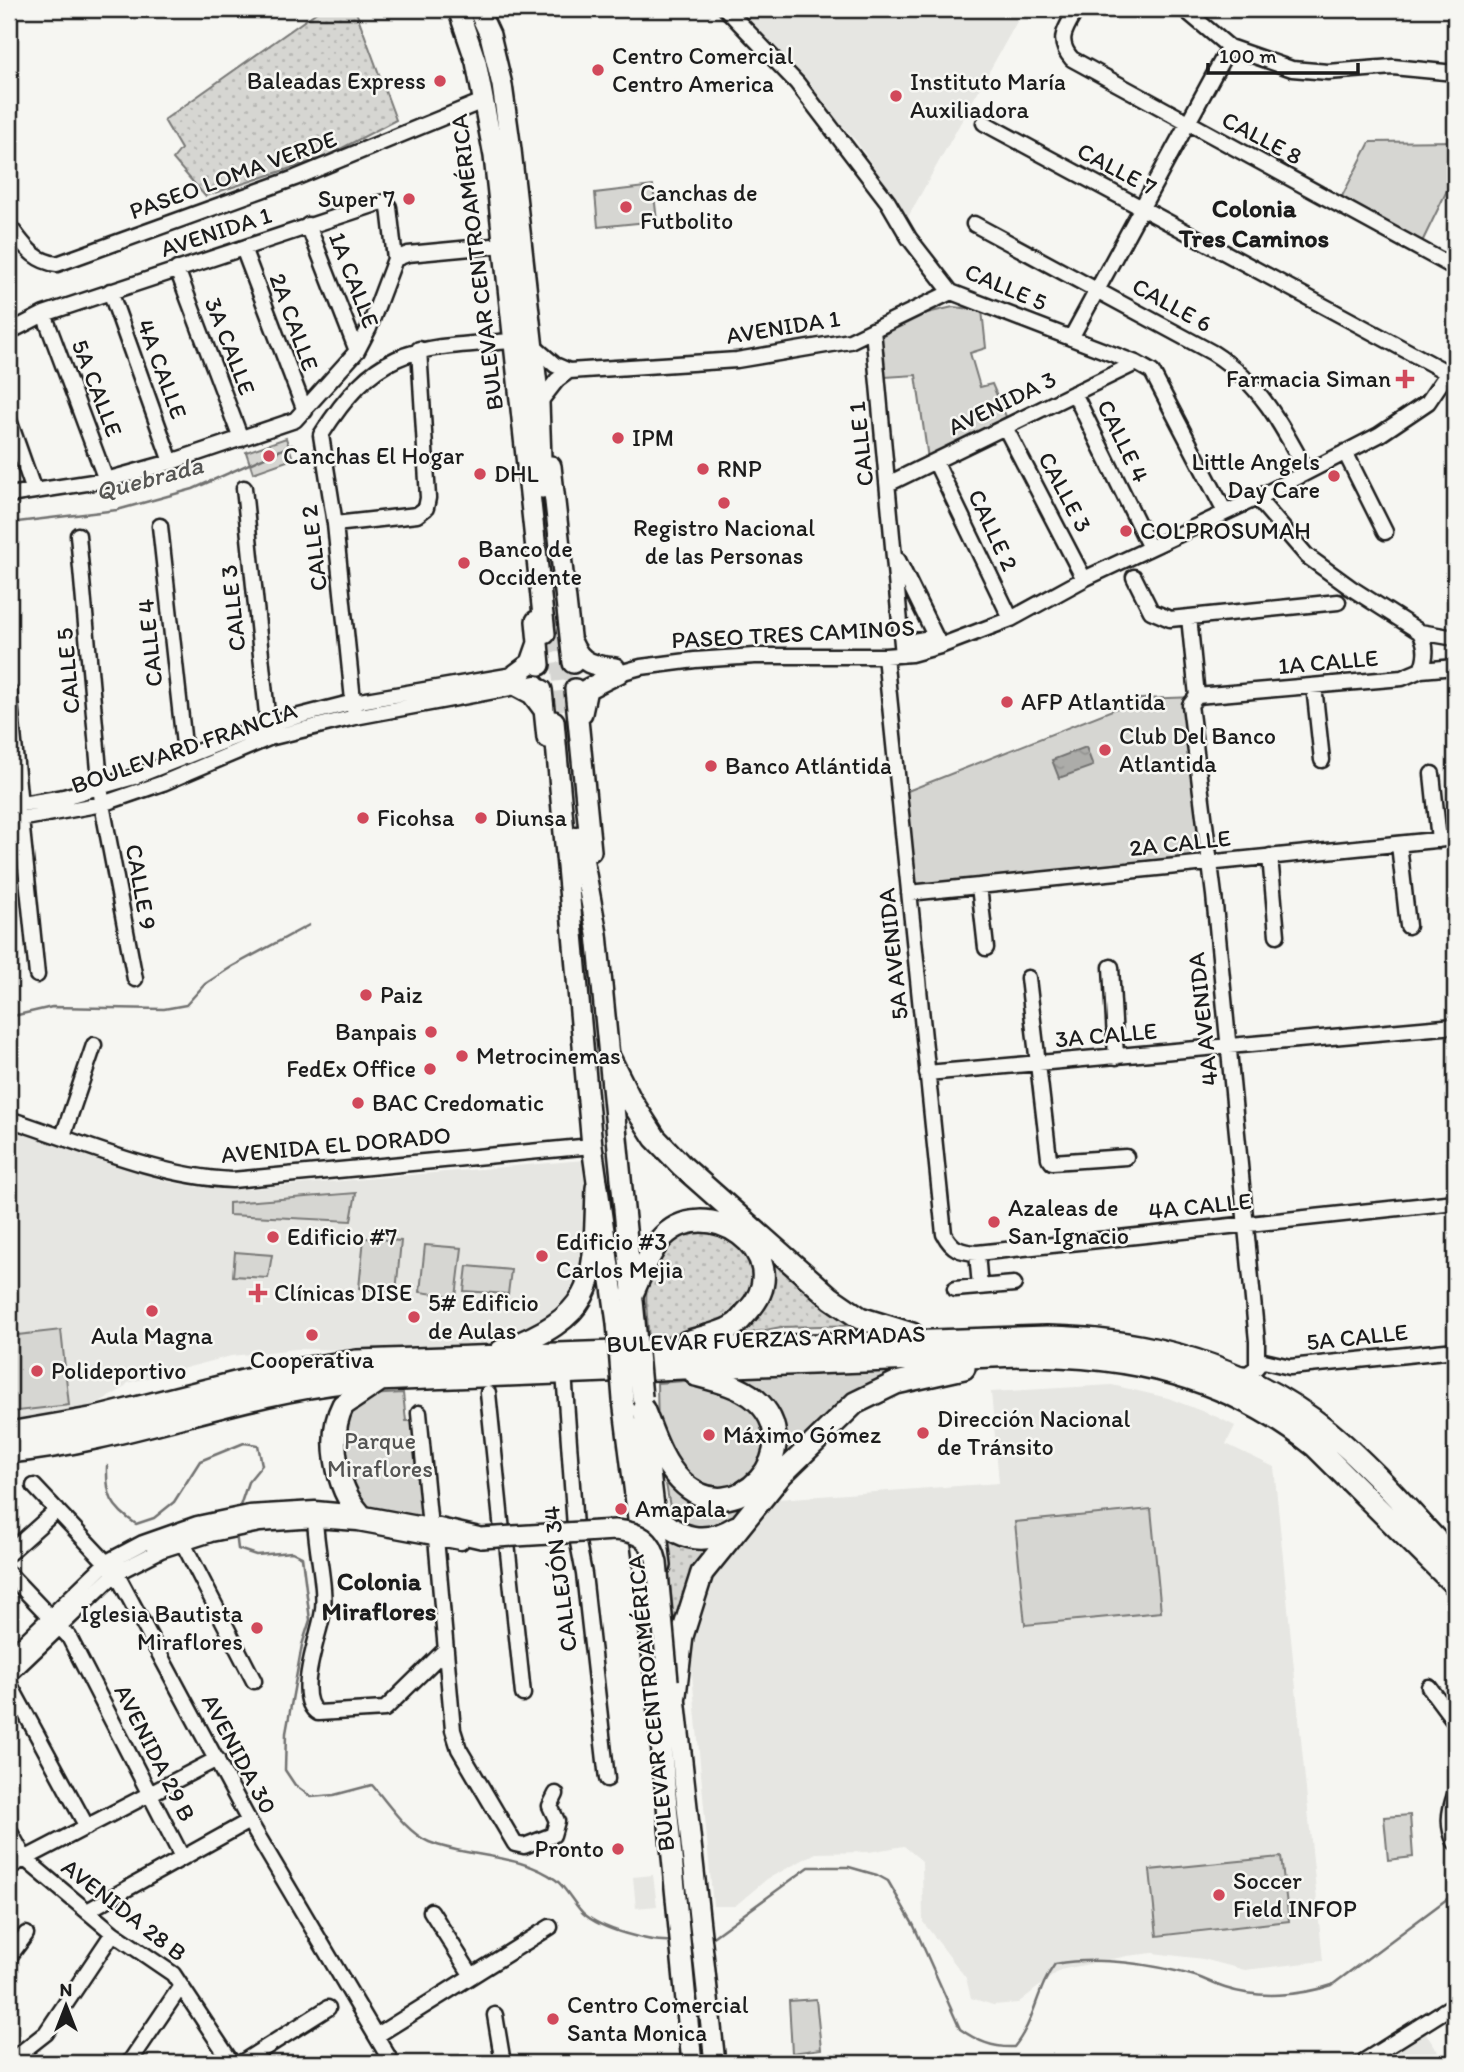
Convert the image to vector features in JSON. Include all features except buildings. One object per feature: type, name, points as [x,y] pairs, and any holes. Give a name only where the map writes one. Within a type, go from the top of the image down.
[{"type":"highway","points":[[610,1059],[630,1099],[662,1145],[831,1297],[860,1318],[884,1328],[953,1341]]},
{"type":"highway","points":[[486,1356],[551,1329],[575,1308],[589,1283],[595,1255],[597,1188]]},
{"type":"highway","points":[[632,1294],[660,1239],[686,1223],[705,1221],[725,1226],[743,1234],[759,1253],[762,1265],[760,1294],[734,1326],[667,1349]]},
{"type":"highway","name":"BULEVAR FUERZAS ARMADAS","points":[[9,1433],[96,1418],[233,1382],[314,1366],[667,1349],[1046,1337],[1102,1340],[1154,1348],[1227,1372],[1285,1400],[1331,1433],[1455,1560]]},
{"type":"highway","points":[[672,1688],[682,1636],[702,1573],[781,1475],[839,1416],[877,1391],[896,1383],[1019,1355]]},
{"type":"highway","name":"BULEVAR FUERZAS ARMADAS","points":[[9,1452],[93,1439],[283,1391],[383,1379],[564,1372],[680,1371],[1019,1355],[1075,1356],[1147,1365],[1194,1378],[1242,1399],[1293,1429],[1315,1446],[1455,1585]]},
{"type":"highway","points":[[636,1402],[668,1466],[693,1490],[720,1498],[751,1490],[770,1467],[773,1456],[772,1424],[765,1410],[743,1391],[680,1371]]},
{"type":"highway","points":[[358,1518],[347,1499],[339,1475],[337,1422],[342,1405],[383,1379]]},
{"type":"highway","points":[[647,1519],[684,1537],[703,1539],[722,1536],[738,1526]]},
{"type":"main road","name":"BULEVAR CENTROAMÉRICA","points":[[457,9],[476,62],[494,156],[503,245],[523,343],[539,403],[540,469],[553,637],[546,694],[576,880],[592,1146],[597,1188],[626,1322],[647,1519],[672,1688],[715,2063]]},
{"type":"main road","name":"BULEVAR CENTROAMÉRICA","points":[[478,9],[489,35],[502,85],[523,343],[521,429],[553,637],[575,676],[592,860],[576,880]]},
{"type":"main road","points":[[546,694],[556,656],[575,676],[559,698],[532,694],[517,680],[553,637],[582,661],[617,671]]},
{"type":"main road","points":[[581,742],[584,694],[592,685],[617,671]]},
{"type":"main road","name":"BULEVAR CENTROAMÉRICA","points":[[576,880],[597,934],[632,1294],[626,1322]]},
{"type":"main road","name":"BULEVAR CENTROAMÉRICA","points":[[647,1519],[642,1553],[692,2063]]},
{"type":"main road","points":[[434,1531],[481,1538],[615,1530],[632,1531],[644,1537],[653,1547],[657,1563],[672,1688]]},
{"type":"street","name":"CALLE 5","points":[[726,9],[797,83],[888,202],[909,238],[951,292],[1136,363],[1152,372],[1225,512]]},
{"type":"street","name":"CALLE 8","points":[[1077,9],[1062,36],[1062,48],[1072,59],[1455,268]]},
{"type":"street","points":[[1184,9],[1229,47],[1273,65],[1308,72],[1393,67],[1455,73]]},
{"type":"street","points":[[1071,338],[1229,47]]},
{"type":"street","name":"PASEO LOMA VERDE","points":[[9,226],[32,256],[42,262],[57,264],[295,178],[483,101]]},
{"type":"street","name":"CALLE 7","points":[[984,123],[1142,208],[1453,368]]},
{"type":"street","name":"AVENIDA 1","points":[[9,332],[44,314],[110,291],[385,201],[389,206],[395,259]]},
{"type":"street","name":"CALLE 6","points":[[974,224],[1213,353],[1241,372],[1266,400],[1307,472]]},
{"type":"street","name":"1A CALLE","points":[[308,225],[357,351]]},
{"type":"street","points":[[9,495],[106,480],[241,439],[300,415],[357,351],[369,328],[395,259],[408,254],[503,245]]},
{"type":"street","name":"2A CALLE","points":[[243,248],[300,415]]},
{"type":"street","name":"3A CALLE","points":[[177,269],[241,439]]},
{"type":"street","name":"4A CALLE","points":[[110,291],[171,462]]},
{"type":"street","name":"AVENIDA 1","points":[[569,371],[737,360],[850,341],[951,292]]},
{"type":"street","name":"5A CALLE","points":[[44,314],[106,480]]},
{"type":"street","name":"CALLE 1","points":[[873,330],[902,649]]},
{"type":"street","points":[[300,415],[321,435],[364,378],[385,363],[419,349],[523,343],[555,365],[569,371],[547,391],[539,403]]},
{"type":"street","points":[[335,524],[417,515],[426,509],[419,349]]},
{"type":"street","name":"AVENIDA 3","points":[[888,484],[1136,363]]},
{"type":"street","name":"PASEO TRES CAMINOS","points":[[575,676],[755,656],[884,656],[1011,619],[1084,579],[1257,498],[1345,452],[1428,402],[1453,368]]},
{"type":"street","name":"CALLE 4","points":[[1074,393],[1150,548]]},
{"type":"street","points":[[9,420],[34,491]]},
{"type":"street","name":"CALLE 3","points":[[1005,427],[1084,579]]},
{"type":"street","name":"CALLE 2","points":[[321,435],[335,524],[354,709]]},
{"type":"street","points":[[1345,452],[1385,532]]},
{"type":"street","name":"CALLE 2","points":[[935,461],[1011,619]]},
{"type":"street","name":"CALLE 3","points":[[244,488],[268,724]]},
{"type":"street","points":[[1257,498],[1307,556],[1420,632],[1455,638]]},
{"type":"street","name":"CALLE 4","points":[[160,526],[185,754]]},
{"type":"street","name":"CALLE 5","points":[[78,535],[102,804]]},
{"type":"street","name":"CALLE 1","points":[[894,552],[938,642]]},
{"type":"street","points":[[1135,577],[1147,606],[1156,615],[1170,619],[1338,602]]},
{"type":"street","name":"4A AVENIDA","points":[[1189,617],[1197,696],[1190,705],[1229,1047],[1257,1340],[1257,1367],[1254,1372],[1227,1372]]},
{"type":"street","points":[[1420,632],[1426,651],[1421,670]]},
{"type":"street","name":"5A AVENIDA","points":[[884,656],[944,1234],[951,1246]]},
{"type":"street","name":"1A CALLE","points":[[1197,696],[1402,678],[1421,670],[1455,667]]},
{"type":"street","name":"BOULEVARD FRANCIA","points":[[14,813],[134,777],[185,754],[268,724],[517,680],[546,694]]},
{"type":"street","points":[[1314,686],[1322,760]]},
{"type":"street","points":[[9,691],[14,813],[37,975]]},
{"type":"street","name":"BOULEVARD FRANCIA","points":[[14,813],[102,804],[163,783],[269,738],[354,709]]},
{"type":"street","points":[[1432,774],[1439,840]]},
{"type":"street","name":"CALLE 9","points":[[102,804],[135,979]]},
{"type":"street","name":"2A CALLE","points":[[909,893],[1455,838]]},
{"type":"street","points":[[1399,844],[1408,926]]},
{"type":"street","points":[[1270,856],[1277,935]]},
{"type":"street","points":[[979,886],[986,948]]},
{"type":"street","points":[[1111,967],[1116,1057]]},
{"type":"street","points":[[1028,978],[1050,1161],[1126,1157]]},
{"type":"street","name":"3A CALLE","points":[[927,1073],[1455,1026]]},
{"type":"street","points":[[63,1136],[94,1045]]},
{"type":"street","name":"AVENIDA EL DORADO","points":[[9,1119],[174,1172],[206,1179],[232,1180],[592,1146]]},
{"type":"street","name":"4A CALLE","points":[[951,1246],[962,1252],[977,1253],[1455,1202]]},
{"type":"street","points":[[977,1253],[980,1287]]},
{"type":"street","points":[[956,1289],[1014,1284]]},
{"type":"street","name":"4A AVENIDA","points":[[1257,1340],[1269,1380],[1285,1400]]},
{"type":"street","name":"5A CALLE","points":[[1264,1361],[1290,1367],[1455,1350]]},
{"type":"street","name":"CALLEJÓN 34","points":[[564,1372],[577,1533],[607,1779]]},
{"type":"street","points":[[488,1394],[523,1694]]},
{"type":"street","points":[[419,1413],[434,1531],[453,1730],[459,1749],[515,1844],[524,1846],[553,1835],[557,1821],[550,1806],[556,1794]]},
{"type":"street","name":"AVENIDA 30","points":[[34,1486],[112,1568],[249,1821],[376,2036],[385,2061]]},
{"type":"street","points":[[9,1553],[57,1510]]},
{"type":"street","points":[[9,1675],[56,1621],[143,1543],[247,1520],[315,1514],[358,1518],[434,1531],[504,1537],[577,1533],[647,1519]]},
{"type":"street","points":[[315,1514],[323,1612],[310,1666],[307,1701],[310,1708],[318,1713],[385,1709],[445,1650]]},
{"type":"street","points":[[112,1568],[229,1524]]},
{"type":"street","points":[[577,1533],[616,1537],[642,1553]]},
{"type":"street","points":[[183,1543],[254,1681]]},
{"type":"street","name":"AVENIDA 29 B","points":[[9,1574],[56,1621],[151,1794],[182,1857]]},
{"type":"street","points":[[9,1657],[56,1621]]},
{"type":"street","points":[[9,1683],[87,1827]]},
{"type":"street","points":[[1429,1687],[1455,1722]]},
{"type":"street","points":[[9,1867],[217,1759]]},
{"type":"street","points":[[1455,1795],[1449,1825],[1455,1842]]},
{"type":"street","points":[[87,1911],[249,1821]]},
{"type":"street","name":"AVENIDA 28 B","points":[[9,1830],[25,1859],[113,1933],[173,1974],[232,2063]]},
{"type":"street","points":[[431,1911],[472,1976]]},
{"type":"street","points":[[376,2036],[550,1927]]},
{"type":"street","points":[[9,2062],[46,2033],[113,1933]]},
{"type":"street","points":[[9,1957],[26,1934]]},
{"type":"street","points":[[129,2063],[181,1986]]},
{"type":"street","points":[[1361,2063],[1455,2004]]},
{"type":"street","points":[[241,2063],[328,2008]]},
{"type":"street","points":[[495,2015],[503,2063]]},
{"type":"shaded area","name":"Instituto María Auxiliadora","points":[[737,9],[1024,9],[908,217],[856,141]]},
{"type":"shaded area","points":[[9,1127],[165,1181],[197,1187],[248,1189],[584,1160],[590,1171],[588,1248],[562,1309],[512,1341],[390,1350],[296,1349],[231,1356],[128,1383],[121,1390],[74,1416],[9,1422]]},
{"type":"shaded area","points":[[1112,1385],[1168,1398],[1235,1426],[1226,1444],[1274,1467],[1323,1961],[1245,1970],[1203,1959],[1153,1953],[1127,1956],[1060,1970],[1018,2003],[993,2005],[971,1998],[966,1978],[923,1922],[922,1861],[904,1846],[869,1852],[816,1853],[767,1879],[735,1906],[713,1906],[688,1630],[705,1580],[778,1499],[999,1483],[991,1392]]},
{"type":"shaded area","points":[[653,1875],[657,1906],[636,1908],[633,1877]]},
{"type":"shaded area","points":[[1423,2030],[1446,2063],[1369,2063]]},
{"type":"green space","points":[[321,9],[355,9],[396,120],[325,157],[205,196],[173,159],[181,149],[164,120]]},
{"type":"green space","points":[[1455,141],[1455,174],[1421,244],[1340,200],[1370,142]]},
{"type":"green space","name":"Canchas de Futbolito","points":[[653,186],[657,221],[598,227],[595,193]]},
{"type":"green space","points":[[953,307],[982,310],[986,348],[970,353],[980,387],[992,384],[1008,421],[928,459],[916,375],[885,377],[881,336],[927,313]]},
{"type":"green space","name":"Canchas El Hogar","points":[[286,438],[293,459],[253,473],[246,452]]},
{"type":"green space","name":"Club Del Banco Atlantida","points":[[1196,697],[1209,859],[909,891],[900,794],[1140,699]]},
{"type":"green space","points":[[356,1193],[351,1221],[229,1215],[229,1203]]},
{"type":"green space","points":[[683,1228],[743,1234],[862,1325],[781,1327],[735,1336],[755,1284],[735,1317],[696,1332],[649,1339],[646,1300],[650,1271],[660,1253]]},
{"type":"green space","points":[[364,1238],[401,1241],[396,1292],[359,1288]]},
{"type":"green space","points":[[425,1245],[462,1248],[456,1297],[420,1292]]},
{"type":"green space","points":[[235,1252],[272,1255],[268,1278],[233,1276]]},
{"type":"green space","points":[[467,1266],[511,1270],[508,1294],[464,1291]]},
{"type":"green space","name":"Polideportivo","points":[[61,1330],[69,1405],[9,1412],[9,1336]]},
{"type":"green space","points":[[935,1368],[902,1377],[732,1522],[707,1537],[673,1525],[662,1460],[729,1500],[781,1438],[729,1382],[736,1376]]},
{"type":"green space","points":[[699,1380],[751,1398],[772,1444],[746,1489],[694,1488],[658,1431],[657,1383]]},
{"type":"green space","name":"Parque Miraflores","points":[[403,1393],[406,1421],[417,1421],[422,1518],[361,1507],[351,1498],[342,1428],[355,1399],[368,1395]]},
{"type":"green space","points":[[1151,1509],[1161,1612],[1025,1625],[1015,1522]]},
{"type":"green space","points":[[665,1534],[723,1538],[689,1576],[674,1622]]},
{"type":"green space","points":[[1410,1815],[1413,1857],[1388,1860],[1384,1817]]},
{"type":"green space","name":"Soccer Field INFOP","points":[[1281,1857],[1289,1921],[1157,1936],[1150,1870]]},
{"type":"green space","points":[[816,1999],[821,2049],[792,2053],[789,2001]]},
{"type":"water","points":[[1086,747],[1093,766],[1059,778],[1052,760]]},
{"type":"waterway","name":"Quebrada","points":[[9,523],[117,510],[193,489],[292,445]]},
{"type":"waterway","points":[[9,1017],[52,1007],[164,1009],[186,1005],[205,984],[309,925]]},
{"type":"waterway","points":[[107,1466],[112,1500],[121,1512],[136,1524],[154,1518],[174,1502],[200,1461],[244,1443],[258,1445],[262,1465],[248,1482],[239,1509]]},
{"type":"waterway","points":[[236,1533],[238,1549],[256,1555],[292,1552],[302,1557],[310,1620],[302,1645],[286,1733],[285,1770],[295,1785],[311,1797],[334,1795],[372,1785],[405,1824],[429,1842],[510,1860],[542,1871],[556,1880],[591,1919],[639,1937],[673,1941]]},
{"type":"waterway","points":[[707,1937],[714,1936],[809,1867],[849,1867],[877,1875],[888,1881],[914,1926],[960,2029],[986,2043],[1014,2047],[1027,2027],[1055,1964],[1125,1962],[1199,1977],[1225,1988],[1251,1994],[1306,1992],[1332,1985],[1455,1893]]},
{"type":"tunnel","points":[[557,633],[567,720]]},
{"type":"place","name":"Centro Comercial Centro America","points":[[598,70]]},
{"type":"place","name":"Baleadas Express","points":[[440,81]]},
{"type":"place","name":"Instituto María Auxiliadora","points":[[896,96]]},
{"type":"place","name":"Super 7","points":[[409,199]]},
{"type":"place","name":"Canchas de Futbolito","points":[[626,207]]},
{"type":"place","name":"Farmacia Siman","points":[[1405,379]]},
{"type":"place","name":"IPM","points":[[618,438]]},
{"type":"place","name":"Canchas El Hogar","points":[[269,456]]},
{"type":"place","name":"RNP","points":[[703,469]]},
{"type":"place","name":"DHL","points":[[480,474]]},
{"type":"place","name":"Little Angels Day Care","points":[[1334,476]]},
{"type":"place","name":"Registro Nacional de las Personas","points":[[724,503]]},
{"type":"place","name":"COLPROSUMAH","points":[[1126,531]]},
{"type":"place","name":"Banco de Occidente","points":[[464,563]]},
{"type":"place","name":"AFP Atlantida","points":[[1007,702]]},
{"type":"place","name":"Club Del Banco Atlantida","points":[[1105,750]]},
{"type":"place","name":"Banco Atlántida","points":[[711,766]]},
{"type":"place","name":"Ficohsa","points":[[363,818]]},
{"type":"place","name":"Diunsa","points":[[481,818]]},
{"type":"place","name":"Paiz","points":[[366,995]]},
{"type":"place","name":"Banpais","points":[[431,1032]]},
{"type":"place","name":"Metrocinemas","points":[[462,1056]]},
{"type":"place","name":"FedEx Office","points":[[430,1069]]},
{"type":"place","name":"BAC Credomatic","points":[[358,1103]]},
{"type":"place","name":"Azaleas de San Ignacio","points":[[994,1222]]},
{"type":"place","name":"Edificio #7","points":[[273,1237]]},
{"type":"place","name":"Edificio #3 Carlos Mejia","points":[[542,1256]]},
{"type":"place","name":"Clínicas DISE","points":[[258,1293]]},
{"type":"place","name":"Aula Magna","points":[[152,1311]]},
{"type":"place","name":"5# Edificio de Aulas","points":[[414,1317]]},
{"type":"place","name":"Cooperativa","points":[[312,1335]]},
{"type":"place","name":"Polideportivo","points":[[37,1371]]},
{"type":"place","name":"Dirección Nacional de Tránsito","points":[[923,1433]]},
{"type":"place","name":"Máximo Gómez","points":[[709,1435]]},
{"type":"place","name":"Amapala","points":[[621,1509]]},
{"type":"place","name":"Iglesia Bautista Miraflores","points":[[257,1628]]},
{"type":"place","name":"Pronto","points":[[618,1849]]},
{"type":"place","name":"Soccer Field INFOP","points":[[1219,1895]]},
{"type":"place","name":"Centro Comercial Santa Monica","points":[[553,2019]]},
{"type":"district","name":"Colonia Tres Caminos","points":[[1254,223]]},
{"type":"district","name":"Colonia Miraflores","points":[[379,1596]]}]
